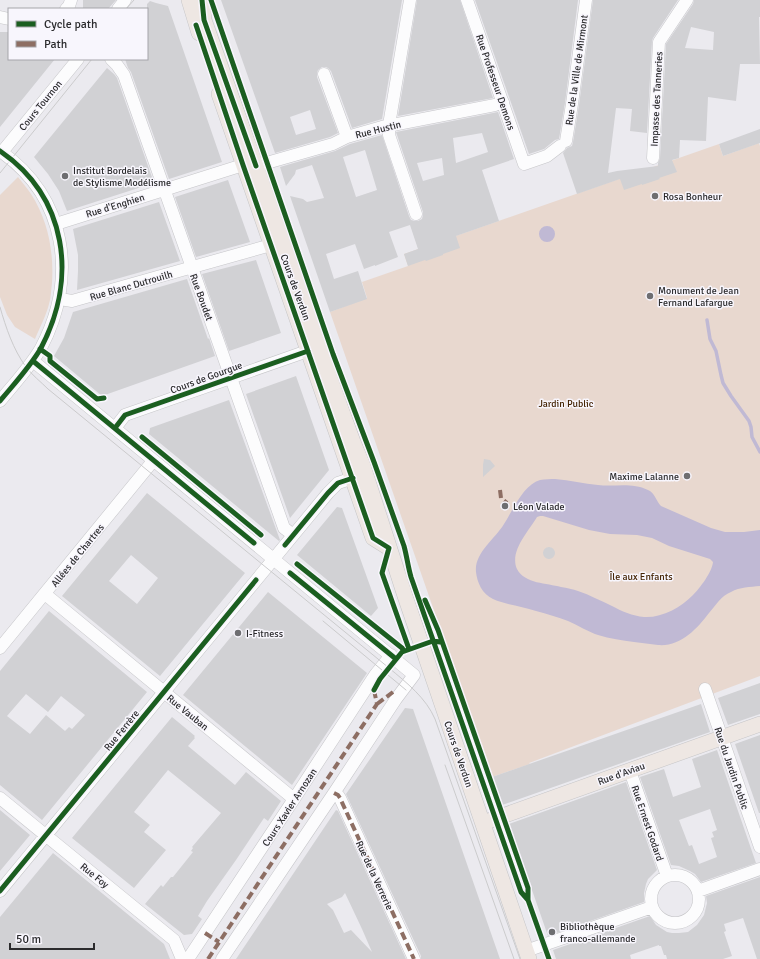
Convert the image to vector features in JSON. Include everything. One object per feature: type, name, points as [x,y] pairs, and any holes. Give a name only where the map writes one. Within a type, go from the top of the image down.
[{"type":"main road","name":"Cours de Verdun","points":[[189,0],[196,25],[250,166],[314,349],[353,478],[373,538],[389,548]]},
{"type":"main road","name":"Cours de Verdun","points":[[202,0],[204,20],[250,166],[271,245],[363,466],[405,596],[528,955]]},
{"type":"main road","name":"Rue d'Aviau","points":[[483,823],[760,724]]},
{"type":"street","points":[[119,8],[125,0]]},
{"type":"street","points":[[410,0],[389,125],[389,136],[416,214]]},
{"type":"street","name":"Rue Professeur Demons","points":[[467,0],[524,164],[547,156]]},
{"type":"street","name":"Rue de la Ville de Mirmont","points":[[547,156],[563,144],[574,96],[586,0]]},
{"type":"street","name":"Impasse des Tanneries","points":[[653,158],[659,42],[687,0]]},
{"type":"street","name":"Cours Tournon","points":[[1,151],[77,60]]},
{"type":"street","name":"Rue Boudet","points":[[112,60],[124,75],[284,528],[293,535]]},
{"type":"street","points":[[324,74],[347,137]]},
{"type":"street","name":"Rue Hustin","points":[[250,166],[333,144],[347,137],[389,125],[495,105],[503,102]]},
{"type":"street","points":[[0,401],[33,361],[48,334],[60,299],[62,263],[56,224],[49,207],[39,190],[21,168],[1,151]]},
{"type":"street","name":"Rue d'Enghien","points":[[56,224],[164,190],[250,166]]},
{"type":"street","name":"Rue Blanc Dutrouilh","points":[[60,299],[72,301],[271,245]]},
{"type":"street","name":"Cours de Gourgue","points":[[115,428],[125,416],[314,349]]},
{"type":"street","points":[[33,361],[414,674]]},
{"type":"street","name":"Allées de Chartres","points":[[0,648],[153,461]]},
{"type":"street","points":[[353,478],[360,484],[378,512]]},
{"type":"street","name":"Rue Ferrère","points":[[0,891],[328,494],[338,483],[353,478]]},
{"type":"street","name":"Rue Vauban","points":[[44,594],[294,799]]},
{"type":"street","name":"Cours Xavier Arnozan","points":[[188,959],[375,675],[390,655]]},
{"type":"street","points":[[222,959],[414,674],[430,669]]},
{"type":"street","name":"Rue du Jardin Public","points":[[705,689],[760,847]]},
{"type":"street","name":"Rue Ernest Godard","points":[[630,770],[667,876]]},
{"type":"street","name":"Rue de la Verrerie","points":[[334,793],[340,798],[414,959]]},
{"type":"street","name":"Rue Foy","points":[[0,798],[174,940],[182,959]]},
{"type":"street","points":[[698,891],[760,869]]},
{"type":"street","points":[[674,874],[682,875],[694,884],[698,891],[698,906],[695,913],[683,922],[668,922],[655,914],[650,899],[651,892],[660,879],[674,874]]},
{"type":"street","points":[[528,955],[652,907]]},
{"type":"green space","name":"Jardin Public","points":[[759,143],[760,676],[529,763],[530,764],[492,777],[330,312],[367,298],[362,282],[408,266],[404,254],[719,144],[723,156]]},
{"type":"green space","points":[[18,177],[37,204],[46,225],[51,248],[52,283],[50,302],[35,339],[15,327],[7,315],[0,297],[0,195]]},
{"type":"shaded area","points":[[547,226],[554,231],[555,234],[550,241],[547,242],[540,237],[539,234],[544,227]]},
{"type":"shaded area","points":[[553,479],[604,485],[636,486],[652,493],[661,506],[711,528],[725,532],[760,530],[760,586],[741,588],[727,594],[693,631],[681,640],[666,645],[634,642],[602,636],[560,618],[531,609],[503,603],[489,597],[479,584],[476,572],[478,559],[486,546],[500,530],[528,487],[540,480]],"holes":[[[543,516],[589,530],[610,534],[637,535],[652,538],[669,546],[710,559],[713,562],[712,566],[705,580],[696,592],[677,608],[664,614],[651,617],[631,614],[582,593],[537,582],[525,578],[521,574],[517,569],[515,562],[518,548],[537,517]]]},
{"type":"building","points":[[83,0],[116,0],[109,8],[83,8]]},
{"type":"building","points":[[221,0],[402,0],[382,119],[352,128],[331,71],[326,67],[322,67],[318,70],[317,77],[338,133],[330,137],[275,153]],"holes":[[[310,110],[316,129],[296,135],[290,117]]]},
{"type":"building","points":[[417,0],[460,0],[493,98],[398,116]]},
{"type":"building","points":[[475,0],[578,0],[559,139],[555,140],[544,149],[529,154]]},
{"type":"building","points":[[593,0],[678,0],[652,41],[647,133],[630,131],[632,109],[616,108],[608,173],[658,166],[660,158],[666,44],[693,4],[694,0],[760,0],[760,64],[740,64],[736,101],[708,97],[706,141],[680,140],[679,158],[672,160],[677,172],[624,190],[620,179],[577,194],[563,153],[567,148],[572,146]],"holes":[[[691,27],[714,32],[713,50],[685,48]]]},
{"type":"building","points":[[150,1],[168,6],[222,162],[169,179],[125,60],[148,60],[147,4]]},
{"type":"building","points":[[0,32],[8,32],[8,60],[54,60],[0,127]]},
{"type":"building","points":[[107,68],[117,78],[154,183],[67,211],[59,191],[48,174],[34,157]]},
{"type":"building","points":[[498,112],[514,159],[482,170],[499,221],[456,236],[460,248],[408,266],[404,254],[418,249],[410,225],[389,232],[398,257],[375,266],[364,269],[355,244],[326,254],[334,279],[358,271],[367,299],[330,312],[290,196],[303,199],[307,202],[324,198],[312,165],[296,170],[295,174],[286,186],[280,167],[382,135],[409,216],[411,220],[418,221],[422,219],[423,212],[396,132]],"holes":[[[482,133],[488,152],[456,163],[453,138]],[[365,150],[377,190],[356,197],[343,157]],[[442,158],[444,175],[423,181],[417,163]]]},
{"type":"building","points":[[760,129],[760,143],[723,156],[719,144]]},
{"type":"building","points":[[228,180],[250,242],[196,257],[175,197]]},
{"type":"building","points":[[159,202],[180,261],[77,290],[78,255],[73,229]]},
{"type":"building","points":[[256,260],[281,333],[229,351],[202,274]]},
{"type":"building","points":[[187,279],[215,356],[102,396],[54,356],[64,338],[73,312]]},
{"type":"building","points":[[296,376],[329,470],[290,518],[246,394]]},
{"type":"building","points":[[229,400],[280,540],[279,541],[149,434],[150,428]]},
{"type":"building","points":[[484,459],[490,460],[495,466],[483,477],[483,465]]},
{"type":"building","points":[[147,493],[245,573],[160,676],[62,596]],"holes":[[[131,555],[158,578],[137,604],[109,581]]]},
{"type":"building","points":[[337,507],[342,508],[378,608],[371,616],[297,555]]},
{"type":"building","points":[[549,547],[553,549],[555,553],[553,557],[549,559],[545,557],[543,553],[545,549]]},
{"type":"building","points":[[268,592],[367,673],[292,785],[183,695]]},
{"type":"building","points":[[49,611],[147,692],[42,820],[0,785],[0,671]],"holes":[[[26,694],[48,712],[61,696],[85,715],[72,729],[69,727],[65,731],[46,715],[30,734],[7,716]]]},
{"type":"building","points":[[760,683],[760,714],[728,725],[718,698]]},
{"type":"building","points":[[701,704],[710,732],[502,805],[492,777]]},
{"type":"building","points":[[405,708],[413,709],[500,959],[421,959],[421,956],[346,794]]},
{"type":"building","points":[[172,717],[195,736],[188,746],[235,785],[246,772],[281,801],[268,821],[264,818],[207,901],[198,916],[202,919],[192,934],[184,935],[145,904],[161,885],[163,887],[171,877],[173,877],[193,852],[191,851],[193,848],[192,847],[221,813],[168,770],[134,812],[150,825],[144,832],[166,850],[134,888],[72,838]]},
{"type":"building","points":[[760,735],[760,813],[759,813],[735,744]]},
{"type":"building","points":[[717,750],[756,863],[701,882],[695,874],[690,871],[679,866],[671,865],[640,777],[664,769],[673,797],[701,787],[692,759]],"holes":[[[710,809],[717,830],[712,832],[714,837],[711,838],[717,857],[699,864],[692,845],[689,846],[679,820]]]},
{"type":"building","points":[[626,782],[657,870],[648,879],[644,893],[644,902],[548,936],[509,824]]},
{"type":"building","points":[[0,810],[30,835],[0,871]]},
{"type":"building","points":[[336,810],[338,811],[406,959],[236,959]],"holes":[[[345,893],[372,952],[351,930],[344,933],[333,910],[327,904],[342,897]]]},
{"type":"building","points":[[53,853],[164,944],[170,959],[0,959],[0,917]]},
{"type":"building","points":[[760,877],[760,959],[757,959],[743,918],[724,924],[726,931],[724,932],[732,956],[723,959],[667,959],[661,946],[659,945],[630,955],[631,959],[556,959],[553,950],[650,916],[656,925],[667,932],[688,932],[697,925],[704,915],[707,903],[706,896]]},
{"type":"waterway","points":[[707,320],[710,339],[716,351],[723,383],[749,421],[752,437],[760,452]]},
{"type":"tram line","points":[[127,8],[134,0]]},
{"type":"tram line","points":[[0,173],[91,60]]},
{"type":"tram line","points":[[0,307],[10,338],[21,360],[31,373],[48,389],[389,668],[409,685],[427,704],[435,719],[520,959]]},
{"type":"tram line","points":[[323,621],[406,690]]},
{"type":"tram line","points":[[445,765],[514,959]]},
{"type":"marked path","points":[[500,490],[501,498],[507,503]]},
{"type":"marked path","points":[[208,959],[377,704],[374,690]]},
{"type":"marked path","points":[[377,704],[393,692]]},
{"type":"marked path","points":[[334,793],[340,798],[414,959]]},
{"type":"marked path","points":[[205,933],[219,942]]},
{"type":"cycle path","points":[[202,0],[204,20],[256,166]]},
{"type":"cycle path","points":[[211,0],[333,354],[404,546],[411,577],[521,892],[528,900]]},
{"type":"cycle path","points":[[196,25],[243,165],[373,538],[389,548],[382,573],[409,649]]},
{"type":"cycle path","points":[[0,151],[23,170],[40,191],[52,215],[60,240],[62,267],[60,294],[53,321],[41,348],[27,369],[0,401]]},
{"type":"cycle path","points":[[40,349],[50,356],[50,361],[97,399],[104,398]]},
{"type":"cycle path","points":[[115,428],[125,415],[308,351]]},
{"type":"cycle path","points":[[33,361],[254,543]]},
{"type":"cycle path","points":[[142,437],[261,535]]},
{"type":"cycle path","points":[[285,545],[338,483],[353,478]]},
{"type":"cycle path","points":[[297,564],[404,651]]},
{"type":"cycle path","points":[[290,573],[396,659]]},
{"type":"cycle path","points":[[0,891],[256,580]]},
{"type":"cycle path","points":[[425,600],[438,630],[528,888],[528,900],[549,959]]},
{"type":"cycle path","points":[[374,690],[380,679],[402,652],[433,641],[440,642]]},
{"type":"place","name":"Institut Bordelais de Stylisme Modélisme","points":[[65,176]]},
{"type":"place","name":"Rosa Bonheur","points":[[655,196]]},
{"type":"place","name":"Monument de Jean Fernand Lafargue","points":[[650,296]]},
{"type":"place","name":"Maxime Lalanne","points":[[687,476]]},
{"type":"place","name":"Léon Valade","points":[[505,506]]},
{"type":"place","name":"I-Fitness","points":[[238,633]]},
{"type":"place","name":"Bibliothèque franco-allemande","points":[[552,932]]},
{"type":"park label","name":"Île aux Enfants","points":[[641,576]]}]
